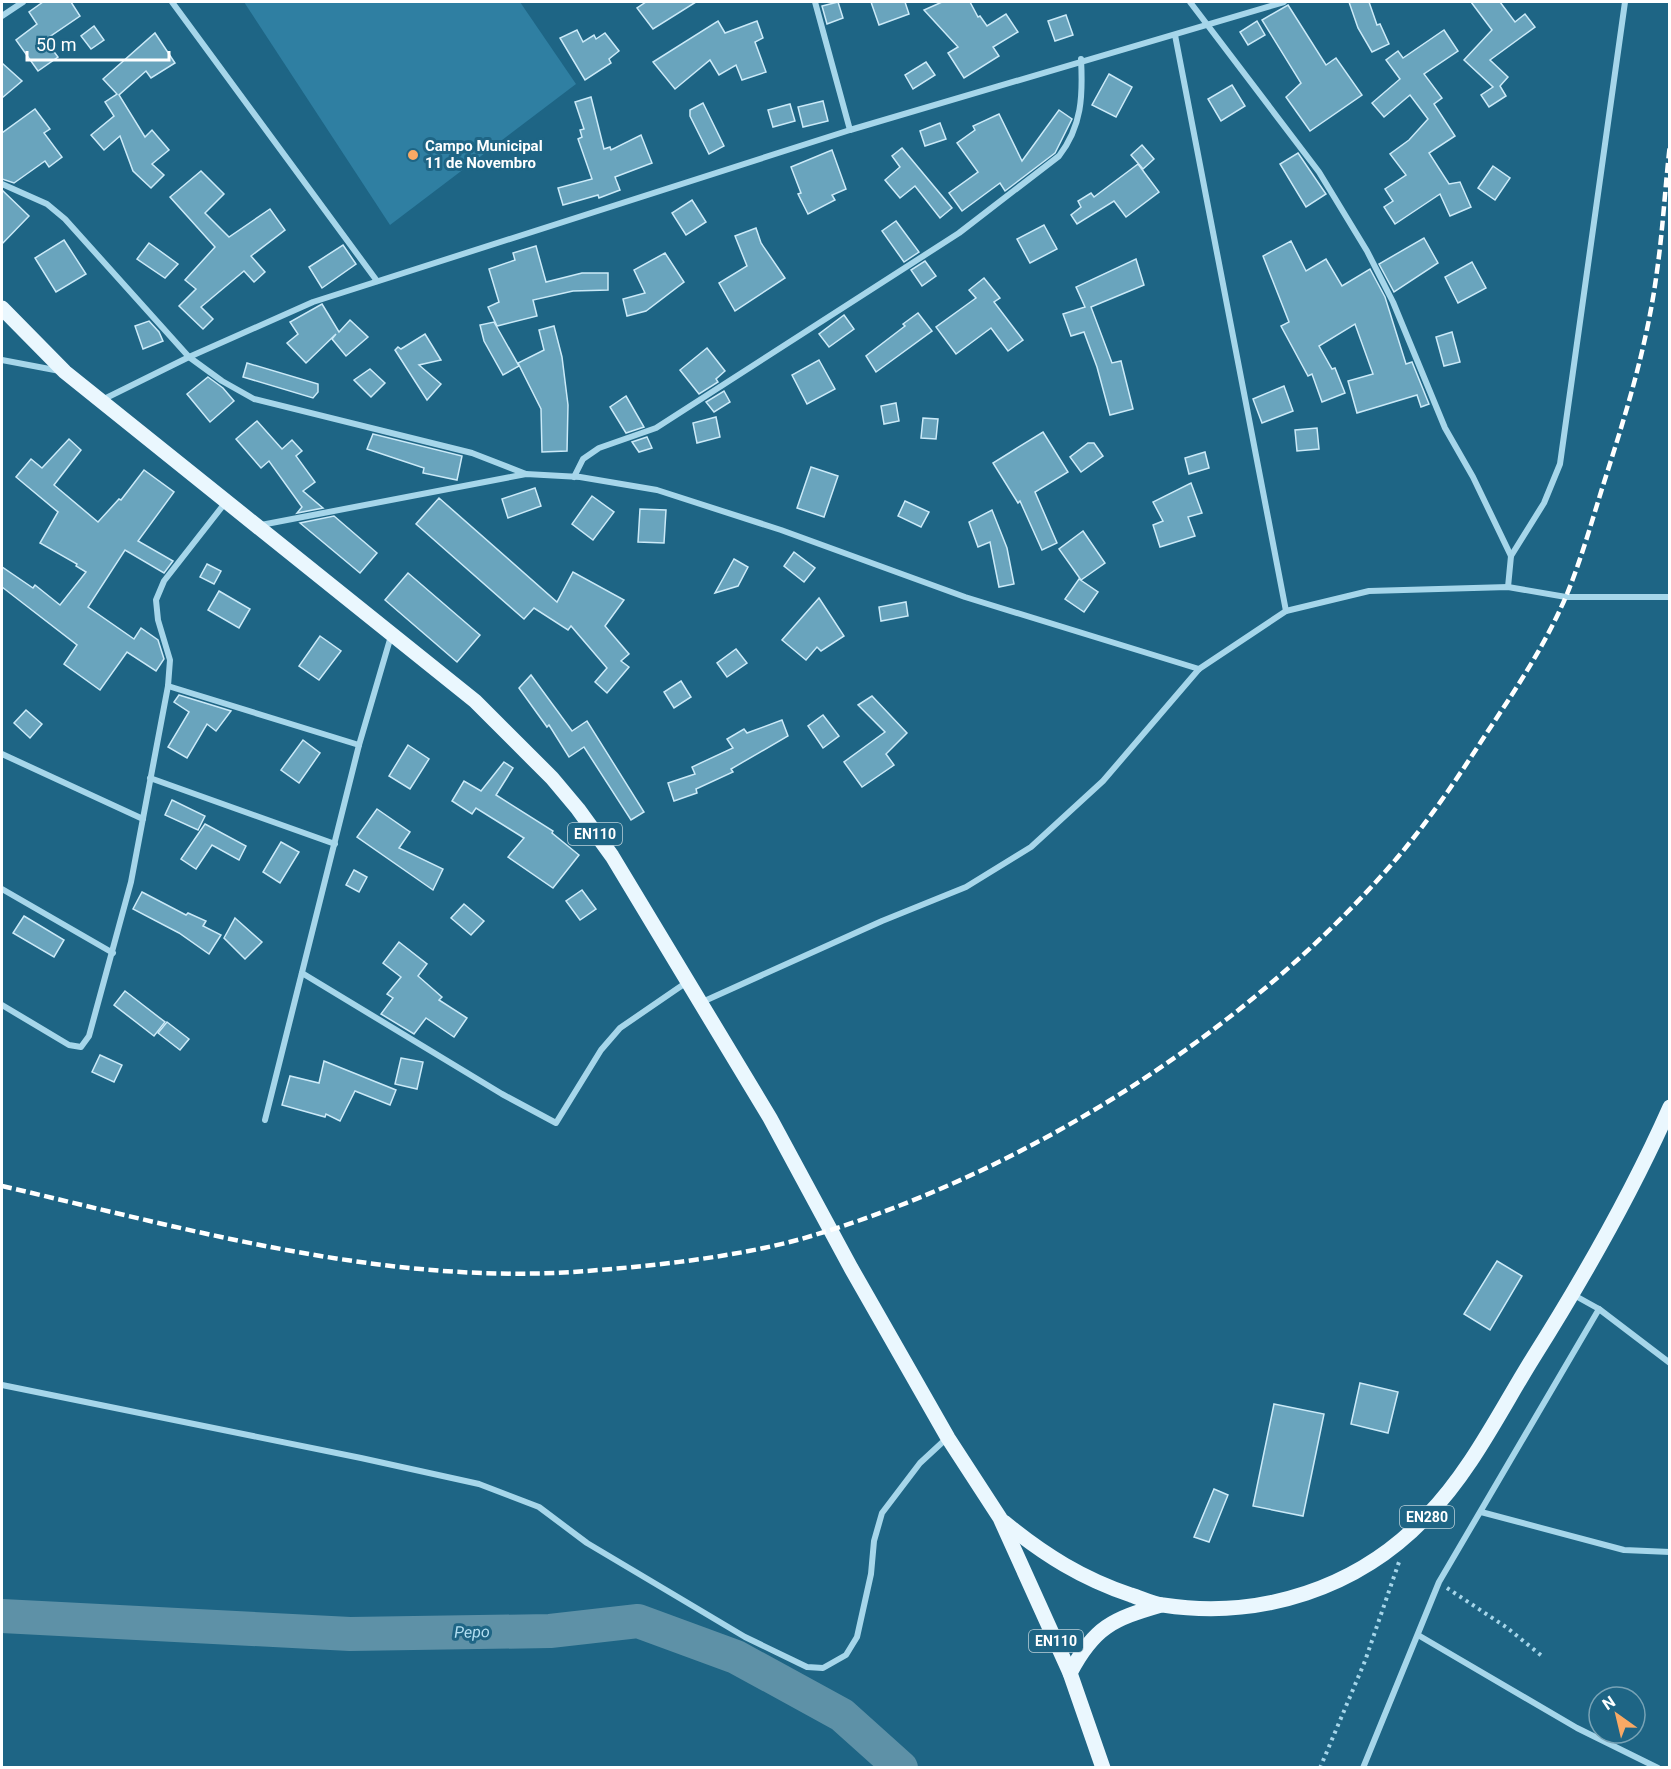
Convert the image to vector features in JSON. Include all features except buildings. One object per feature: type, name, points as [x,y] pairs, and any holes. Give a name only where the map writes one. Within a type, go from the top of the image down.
[{"type":"main road","name":"EN110","points":[[2,308],[65,372],[257,525],[391,636],[475,701],[552,778],[612,856],[770,1118],[851,1268],[948,1438],[1000,1518],[1070,1673],[1103,1767]]},
{"type":"main road","name":"EN280","points":[[1000,1518],[1049,1557],[1095,1583],[1161,1605],[1212,1608],[1263,1605],[1301,1597],[1338,1582],[1370,1564],[1408,1536],[1454,1486],[1593,1260],[1649,1154],[1670,1107]]},
{"type":"main road","points":[[1070,1673],[1084,1645],[1106,1626],[1128,1615],[1161,1605]]},
{"type":"street","points":[[2,16],[23,2]]},
{"type":"street","points":[[172,2],[376,281]]},
{"type":"street","points":[[815,2],[849,130]]},
{"type":"street","points":[[1190,2],[1318,172],[1367,251],[1393,302],[1445,428],[1473,477],[1511,556]]},
{"type":"street","points":[[101,400],[189,357],[313,302],[849,130],[1081,59],[1175,35],[1284,2]]},
{"type":"street","points":[[1509,587],[1511,556],[1544,503],[1560,464],[1625,2]]},
{"type":"street","points":[[1175,35],[1286,611]]},
{"type":"street","points":[[574,477],[583,459],[599,448],[623,441],[666,421],[959,233],[1059,156],[1071,141],[1080,119],[1083,86],[1081,59]]},
{"type":"street","points":[[2,184],[47,204],[65,219],[189,357],[222,381],[254,399],[472,453],[526,474]]},
{"type":"street","points":[[2,360],[65,372]]},
{"type":"street","points":[[257,525],[526,474],[574,477],[657,490],[781,530],[964,597],[1199,669]]},
{"type":"street","points":[[2,1005],[53,1038],[69,1045],[81,1047],[95,1021],[131,882],[168,686],[170,660],[158,620],[156,600],[164,581],[227,501]]},
{"type":"street","points":[[700,1004],[882,921],[966,887],[1031,847],[1103,781],[1199,669],[1286,611],[1369,591],[1509,587],[1566,597],[1670,597]]},
{"type":"street","points":[[265,1120],[359,746],[391,636]]},
{"type":"street","points":[[168,686],[359,746]]},
{"type":"street","points":[[2,754],[143,819]]},
{"type":"street","points":[[150,778],[335,844]]},
{"type":"street","points":[[2,889],[113,953]]},
{"type":"street","points":[[302,973],[502,1094],[556,1123],[602,1050],[620,1028],[687,982]]},
{"type":"street","points":[[1572,1293],[1599,1309],[1670,1363]]},
{"type":"street","points":[[1364,1767],[1439,1582],[1599,1309]]},
{"type":"street","points":[[2,1386],[479,1484],[539,1507],[587,1544],[745,1636],[807,1667],[823,1668],[846,1654],[857,1637],[871,1574],[873,1541],[882,1513],[920,1463],[948,1438]]},
{"type":"street","points":[[1480,1512],[1624,1550],[1670,1552]]},
{"type":"street","points":[[1418,1635],[1577,1728],[1658,1767]]},
{"type":"path","points":[[1320,1767],[1365,1661],[1408,1536]]},
{"type":"path","points":[[1439,1582],[1506,1627],[1542,1656]]},
{"type":"shaded area","name":"Campo Municipal 11 de Novembro","points":[[244,2],[520,2],[576,84],[390,225]]},
{"type":"waterway","name":"Pepo","points":[[2,1616],[350,1634],[550,1631],[638,1621],[736,1657],[842,1715],[901,1768]]},
{"type":"railway","points":[[2,1186],[213,1235],[284,1250],[356,1261],[428,1270],[500,1274],[600,1270],[688,1261],[774,1246],[883,1212],[964,1178],[1044,1138],[1122,1093],[1196,1042],[1266,987],[1332,928],[1417,834],[1452,785],[1540,648],[1559,613],[1578,564],[1636,374],[1657,271],[1670,144]]},
{"type":"place","name":"Campo Municipal 11 de Novembro","points":[[413,155]]}]
